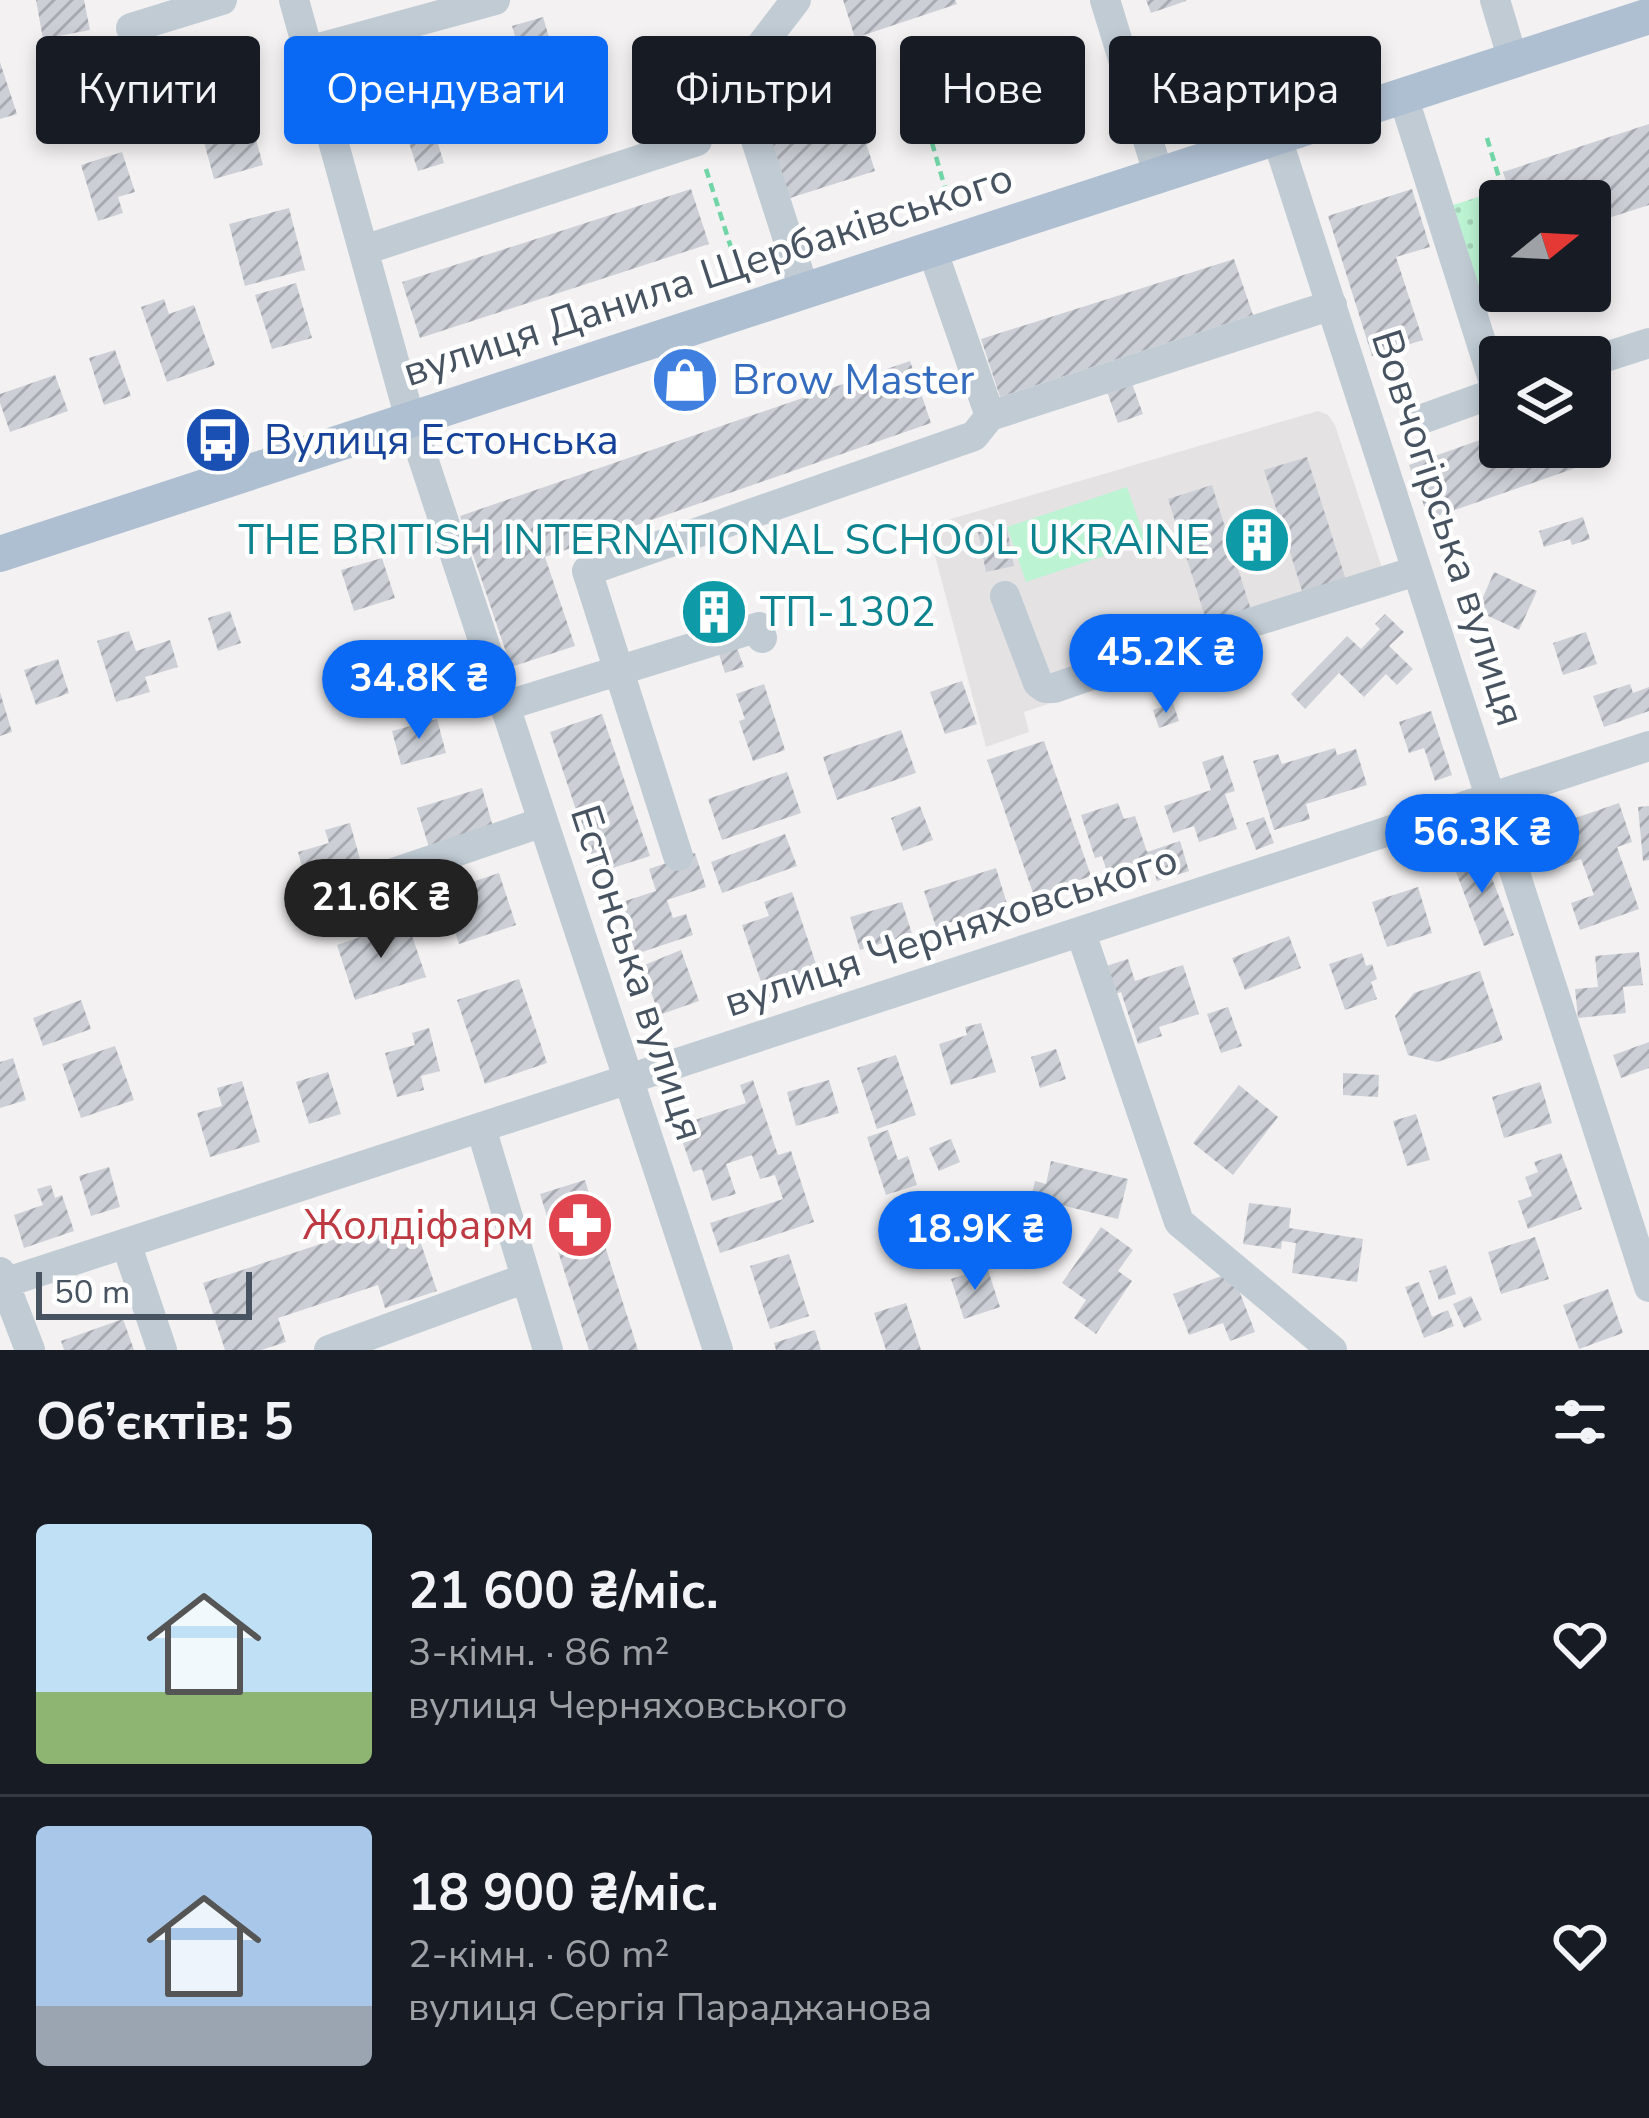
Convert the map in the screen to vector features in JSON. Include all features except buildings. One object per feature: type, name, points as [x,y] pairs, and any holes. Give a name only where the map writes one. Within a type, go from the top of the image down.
[{"type":"main road","name":"вулиця Данила Щербаківського","points":[[1381,103],[1649,16]]},
{"type":"main road","name":"вулиця Данила Щербаківського","points":[[0,554],[1258,144]]},
{"type":"street","points":[[131,28],[222,0]]},
{"type":"street","name":"Естонська вулиця","points":[[294,0],[304,36]]},
{"type":"street","points":[[363,36],[495,0]]},
{"type":"street","points":[[796,0],[736,78],[804,289]]},
{"type":"street","points":[[1106,0],[1159,176]]},
{"type":"street","points":[[1495,0],[1514,60]]},
{"type":"street","points":[[1402,96],[1481,336]]},
{"type":"street","name":"Естонська вулиця","points":[[334,144],[410,419],[718,1350]]},
{"type":"street","points":[[364,250],[688,144]]},
{"type":"street","name":"Вовчогірська вулиця","points":[[1279,144],[1649,1287]]},
{"type":"street","points":[[932,249],[990,416]]},
{"type":"street","points":[[678,856],[587,571],[974,436],[990,416],[1331,305]]},
{"type":"street","points":[[1611,356],[1649,344]]},
{"type":"street","points":[[1425,418],[1479,399]]},
{"type":"street","points":[[1005,596],[1038,683],[1054,688],[1416,571]]},
{"type":"street","points":[[505,706],[759,626],[762,638]]},
{"type":"street","name":"вулиця Черняховського","points":[[2,1277],[126,1244],[1649,746]]},
{"type":"street","points":[[370,881],[543,822]]},
{"type":"street","points":[[1081,933],[1179,1222],[1332,1350]]},
{"type":"street","points":[[482,1128],[548,1350]]},
{"type":"street","points":[[126,1244],[162,1350]]},
{"type":"street","points":[[2,1277],[30,1350]]},
{"type":"street","points":[[329,1350],[526,1278]]},
{"type":"path","points":[[1487,139],[1500,180]]},
{"type":"path","points":[[698,144],[734,256]]},
{"type":"path","points":[[932,144],[945,188]]},
{"type":"shaded area","points":[[1318,411],[1335,425],[1391,595],[1024,712],[1029,732],[986,747],[927,526]]},
{"type":"green space","points":[[1479,197],[1479,289],[1478,289],[1450,206]]},
{"type":"green space","points":[[1127,487],[1146,542],[1026,582],[1007,527]]},
{"type":"place","name":"Brow Master","points":[[685,380]]},
{"type":"place","name":"Вулиця Естонська","points":[[218,440]]},
{"type":"place","name":"THE BRITISH INTERNATIONAL SCHOOL UKRAINE","points":[[1257,540]]},
{"type":"place","name":"ТП-1302","points":[[714,612]]},
{"type":"place","name":"Жолдіфарм","points":[[580,1225]]}]
